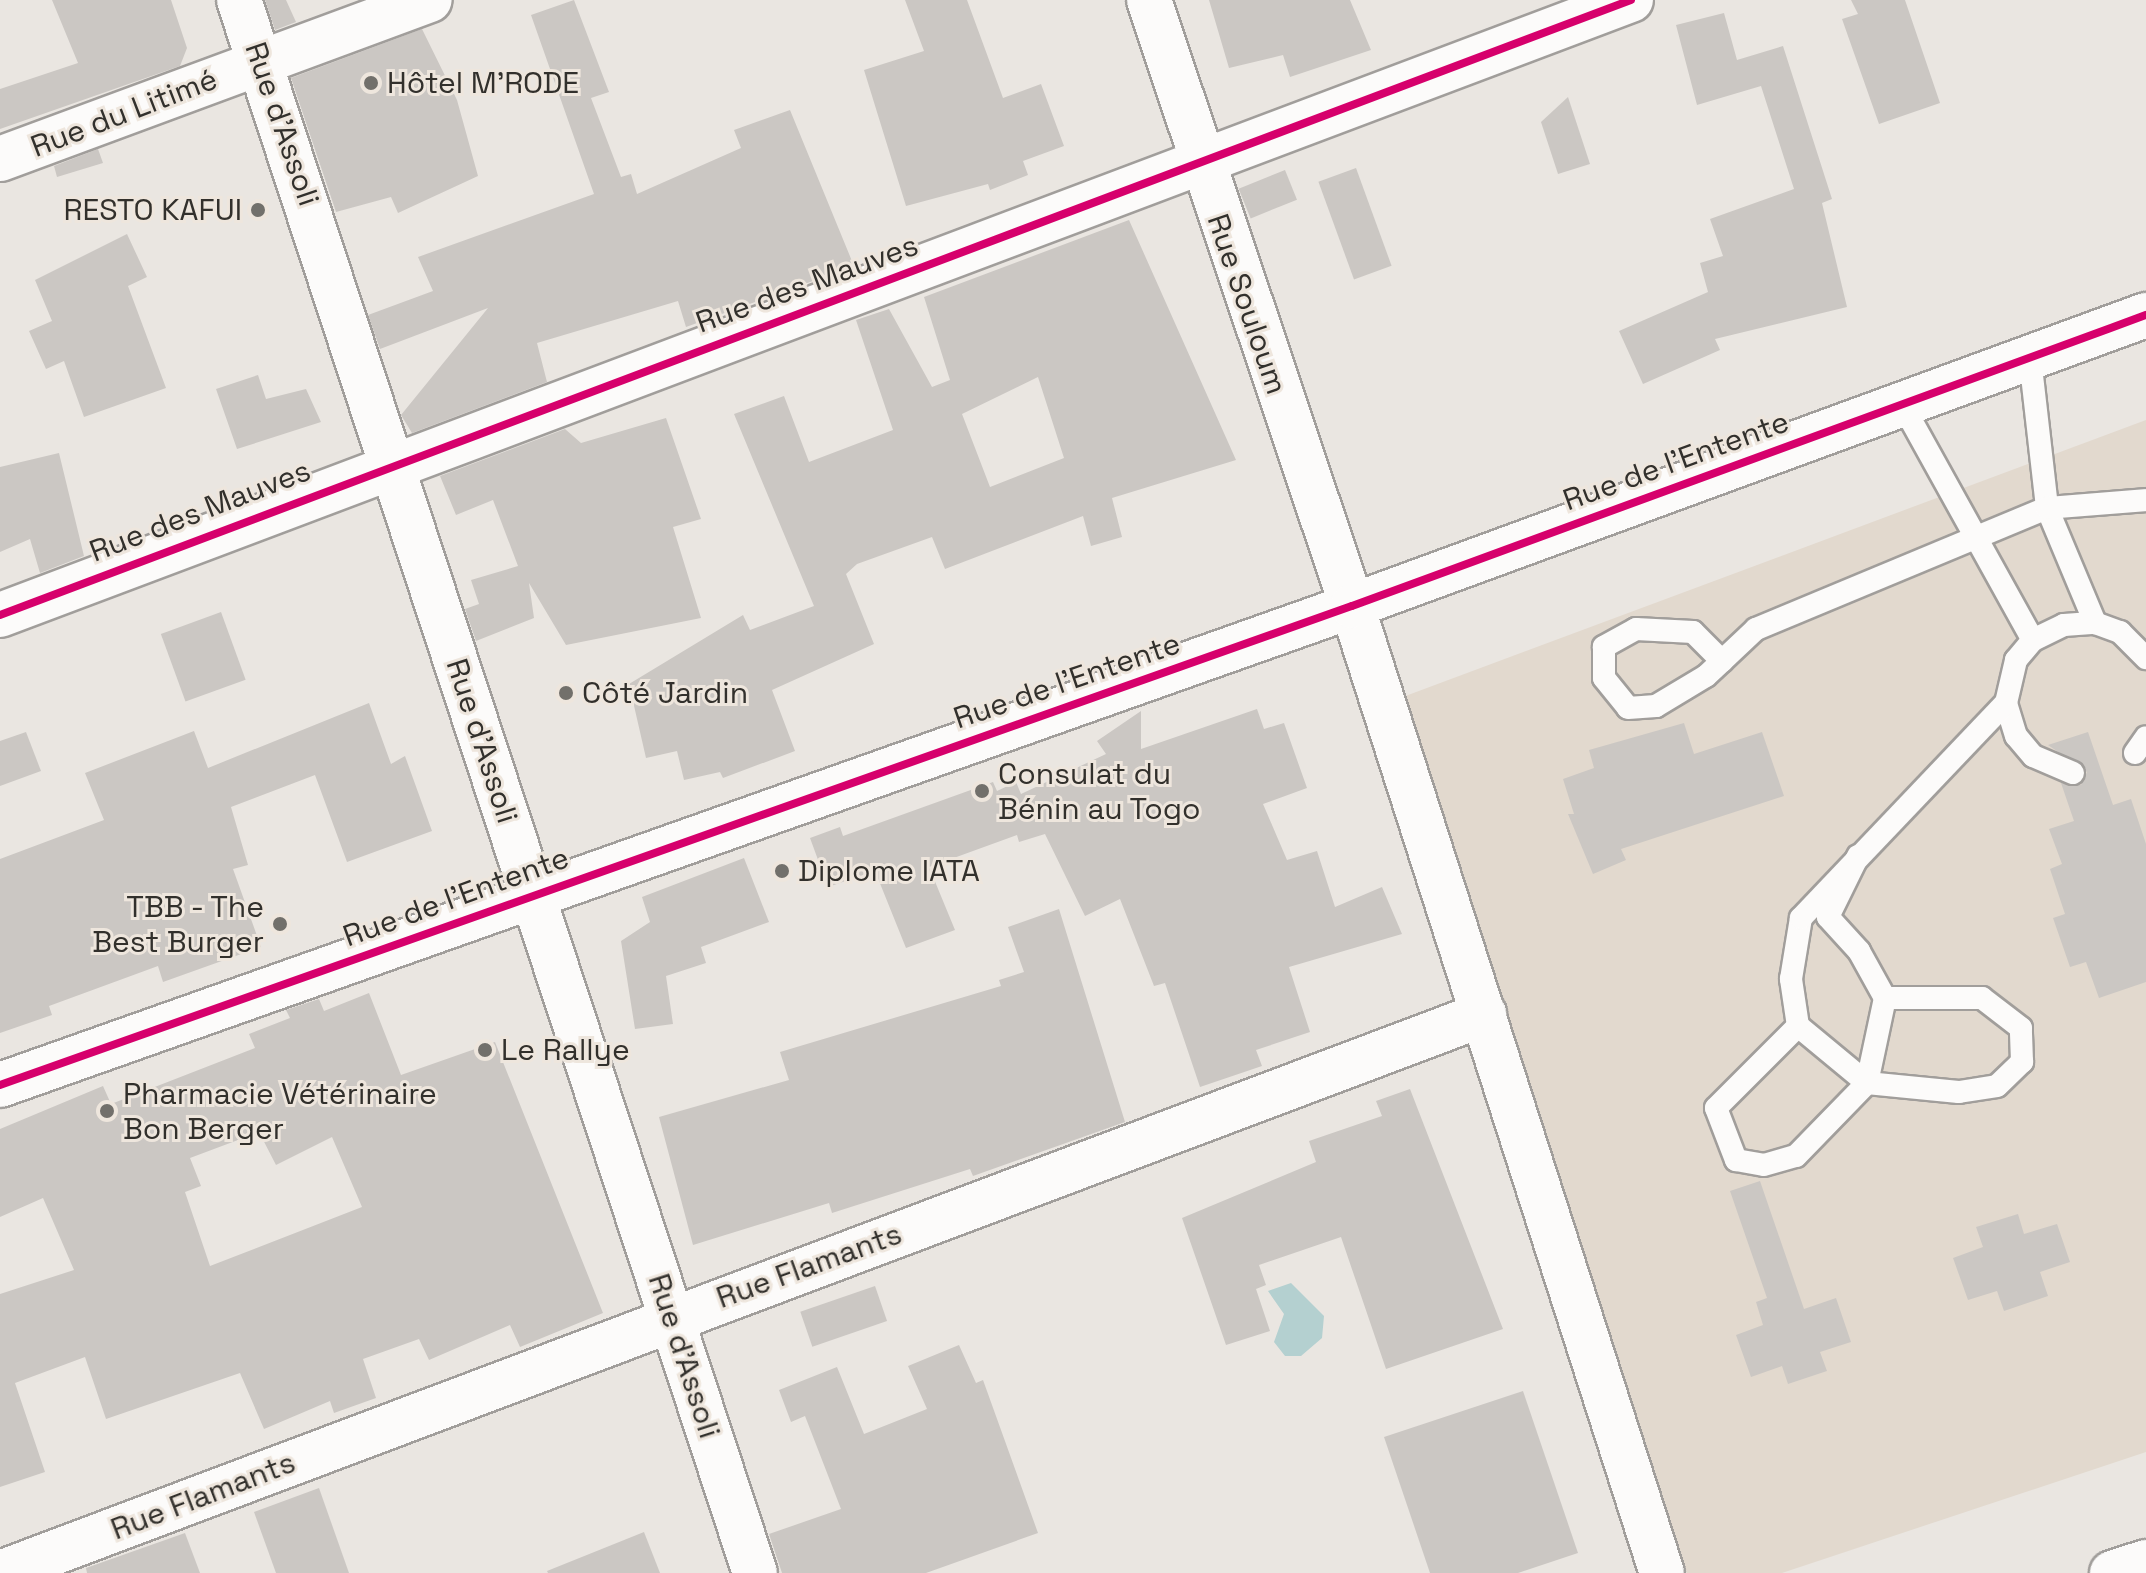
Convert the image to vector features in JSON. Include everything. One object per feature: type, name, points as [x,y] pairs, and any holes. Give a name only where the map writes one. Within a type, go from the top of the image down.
[{"type":"main road","name":"Rue d'Assoli","points":[[239,0],[263,61],[755,1573]]},
{"type":"main road","name":"Rue du Litimé","points":[[0,159],[429,0]]},
{"type":"main road","name":"Rue Souloum","points":[[1149,0],[1199,164],[1352,606],[1662,1573]]},
{"type":"main road","name":"Rue des Mauves","points":[[0,615],[392,462],[1199,164],[1631,0]]},
{"type":"main road","name":"Rue de l'Entente","points":[[0,1085],[1352,606],[2146,315]]},
{"type":"main road","name":"Rue Flamants","points":[[0,1573],[672,1317],[1484,1014]]},
{"type":"main road","points":[[2112,1573],[2146,1562]]},
{"type":"lane","points":[[2030,358],[2047,508],[2095,623]]},
{"type":"lane","points":[[1902,404],[1980,539],[2033,640]]},
{"type":"lane","points":[[1722,661],[1693,632],[1636,629],[1604,647],[1604,678],[1628,708],[1656,706],[1722,661],[1756,629],[1980,539],[2047,508],[2146,500]]},
{"type":"lane","points":[[2073,773],[2033,756],[2016,736],[2006,703],[2016,660],[2033,640],[2064,625],[2095,623],[2120,632],[2146,658]]},
{"type":"lane","points":[[1885,998],[1982,998],[2021,1028],[2022,1062],[1997,1086],[1959,1092],[1867,1083],[1798,1026],[1791,979],[1801,918],[2006,703]]},
{"type":"lane","points":[[1798,1026],[1716,1108],[1736,1160],[1764,1165],[1796,1156],[1867,1083],[1885,998],[1859,951],[1828,917],[1858,856]]},
{"type":"shaded area","points":[[2146,420],[2146,1452],[1782,1573],[1687,1573],[1392,701]]},
{"type":"water","points":[[1291,1283],[1324,1316],[1322,1338],[1301,1356],[1285,1356],[1274,1342],[1284,1314],[1268,1291]]},
{"type":"building","points":[[52,0],[171,0],[187,48],[180,66],[0,129],[0,89],[78,63]]},
{"type":"building","points":[[265,0],[286,0],[296,22],[275,30]]},
{"type":"building","points":[[574,0],[609,92],[591,98],[621,177],[631,174],[637,194],[741,148],[734,130],[790,110],[854,266],[686,327],[678,301],[537,343],[547,382],[412,433],[401,415],[488,308],[380,349],[368,315],[433,291],[418,257],[594,194],[531,15]]},
{"type":"building","points":[[905,0],[967,0],[1003,98],[1041,84],[1064,146],[1023,161],[1028,175],[990,190],[988,184],[906,206],[864,70],[924,51]]},
{"type":"building","points":[[1209,0],[1350,0],[1371,50],[1290,77],[1283,55],[1229,68]]},
{"type":"building","points":[[1851,0],[1905,0],[1940,103],[1879,124],[1842,19],[1858,14]]},
{"type":"building","points":[[1724,13],[1737,60],[1783,46],[1832,199],[1822,203],[1847,307],[1715,339],[1720,350],[1643,384],[1619,331],[1708,292],[1700,263],[1723,256],[1710,219],[1794,189],[1761,86],[1697,105],[1676,25]]},
{"type":"building","points":[[422,29],[457,100],[478,176],[398,213],[391,197],[336,212],[291,78]]},
{"type":"building","points":[[1568,97],[1590,164],[1558,174],[1541,122]]},
{"type":"building","points":[[98,149],[103,163],[57,177],[54,166]]},
{"type":"building","points":[[1356,168],[1392,266],[1354,279],[1318,182]]},
{"type":"building","points":[[1285,170],[1297,200],[1251,218],[1239,189]]},
{"type":"building","points":[[1129,220],[1236,460],[1112,498],[1122,537],[1091,546],[1083,516],[945,569],[932,537],[857,564],[846,574],[874,644],[772,690],[795,751],[723,778],[720,772],[684,780],[677,751],[646,758],[629,684],[743,615],[750,630],[814,606],[734,414],[784,396],[809,462],[893,430],[856,320],[889,309],[932,387],[950,380],[924,297]],"holes":[[[1038,377],[1064,458],[990,487],[962,414]]]},
{"type":"building","points":[[127,234],[147,277],[128,286],[166,388],[84,417],[64,361],[46,369],[29,331],[52,321],[35,280]]},
{"type":"building","points":[[258,375],[266,399],[306,389],[321,422],[237,449],[216,389]]},
{"type":"building","points":[[666,418],[701,519],[673,527],[701,618],[566,645],[529,583],[534,618],[476,641],[465,609],[479,604],[471,580],[518,566],[493,500],[456,515],[440,476],[565,429],[581,443]]},
{"type":"building","points":[[59,453],[84,556],[40,573],[30,539],[0,552],[0,467]]},
{"type":"building","points":[[221,612],[246,680],[185,702],[161,634]]},
{"type":"building","points":[[369,703],[391,764],[405,756],[432,831],[347,862],[315,775],[231,807],[248,865],[233,869],[261,947],[163,982],[158,966],[49,1006],[52,1015],[0,1033],[0,859],[104,820],[85,773],[194,731],[208,768]]},
{"type":"building","points":[[1257,709],[1264,729],[1284,723],[1307,788],[1263,804],[1287,860],[1317,851],[1335,907],[1382,887],[1402,934],[1289,967],[1310,1032],[1256,1050],[1262,1066],[1200,1087],[1165,983],[1154,986],[1120,899],[1085,916],[1045,834],[1019,842],[1017,835],[929,867],[955,930],[906,948],[875,871],[828,887],[810,838],[840,827],[843,836],[993,782],[997,791],[1016,782],[1021,794],[1106,754],[1097,741],[1141,711],[1141,749]]},
{"type":"building","points":[[1684,723],[1694,754],[1762,732],[1784,796],[1621,849],[1626,860],[1593,874],[1568,814],[1574,814],[1563,779],[1594,768],[1589,750]]},
{"type":"building","points":[[26,732],[41,771],[0,786],[0,741]]},
{"type":"building","points":[[2088,732],[2113,805],[2131,799],[2146,844],[2146,982],[2099,998],[2086,962],[2070,967],[2053,918],[2065,914],[2050,869],[2062,864],[2049,829],[2074,821],[2061,783],[2081,785],[2087,772],[2048,745]]},
{"type":"building","points":[[744,858],[769,922],[701,947],[706,963],[666,976],[673,1024],[635,1029],[621,941],[650,922],[642,897]]},
{"type":"building","points":[[1059,909],[1125,1122],[973,1176],[970,1169],[832,1213],[829,1203],[693,1245],[659,1117],[789,1080],[780,1052],[1001,986],[999,980],[1024,972],[1008,927]]},
{"type":"building","points":[[369,993],[401,1075],[495,1042],[603,1313],[520,1347],[510,1325],[429,1360],[419,1339],[363,1359],[376,1398],[334,1413],[330,1401],[264,1429],[240,1373],[106,1419],[85,1357],[15,1383],[45,1472],[0,1487],[0,1294],[74,1270],[43,1198],[0,1217],[0,1129],[103,1086],[111,1104],[255,1048],[249,1034],[290,1018],[286,1010],[319,999],[324,1011]],"holes":[[[259,1132],[276,1165],[332,1137],[362,1207],[210,1266],[185,1192],[201,1186],[190,1158]]]},
{"type":"building","points":[[1410,1089],[1503,1329],[1386,1369],[1341,1237],[1259,1265],[1266,1285],[1256,1289],[1270,1331],[1226,1345],[1182,1218],[1316,1162],[1309,1141],[1382,1116],[1376,1101]]},
{"type":"building","points":[[1760,1181],[1804,1309],[1836,1298],[1851,1342],[1820,1352],[1827,1371],[1788,1384],[1782,1366],[1751,1377],[1736,1335],[1763,1325],[1756,1302],[1767,1298],[1730,1191]]},
{"type":"building","points":[[2018,1214],[2024,1234],[2057,1224],[2070,1262],[2040,1272],[2048,1296],[2004,1311],[1997,1291],[1968,1300],[1953,1258],[1983,1247],[1976,1227]]},
{"type":"building","points":[[875,1286],[887,1321],[812,1347],[800,1312]]},
{"type":"building","points":[[959,1345],[976,1383],[983,1380],[1038,1533],[926,1573],[782,1573],[769,1534],[841,1509],[805,1416],[791,1422],[779,1390],[837,1367],[864,1434],[927,1409],[908,1366]]},
{"type":"building","points":[[1523,1391],[1578,1553],[1518,1573],[1430,1573],[1384,1437]]},
{"type":"building","points":[[319,1488],[349,1573],[276,1573],[254,1512]]},
{"type":"building","points":[[644,1532],[660,1573],[547,1571]]},
{"type":"building","points":[[185,1533],[200,1573],[87,1573],[86,1568]]},
{"type":"cycle path","points":[[0,615],[1631,0]]},
{"type":"cycle path","points":[[0,1085],[1352,606],[2146,315]]},
{"type":"place","name":"Hôtel M'RODE","points":[[371,83]]},
{"type":"place","name":"RESTO KAFUI","points":[[258,210]]},
{"type":"place","name":"Côté Jardin","points":[[566,693]]},
{"type":"place","name":"Consulat du Bénin au Togo","points":[[982,791]]},
{"type":"place","name":"Diplome IATA","points":[[782,871]]},
{"type":"place","name":"TBB - The Best Burger","points":[[280,924]]},
{"type":"place","name":"Le Rallye","points":[[485,1050]]},
{"type":"place","name":"Pharmacie Vétérinaire Bon Berger","points":[[107,1111]]}]
